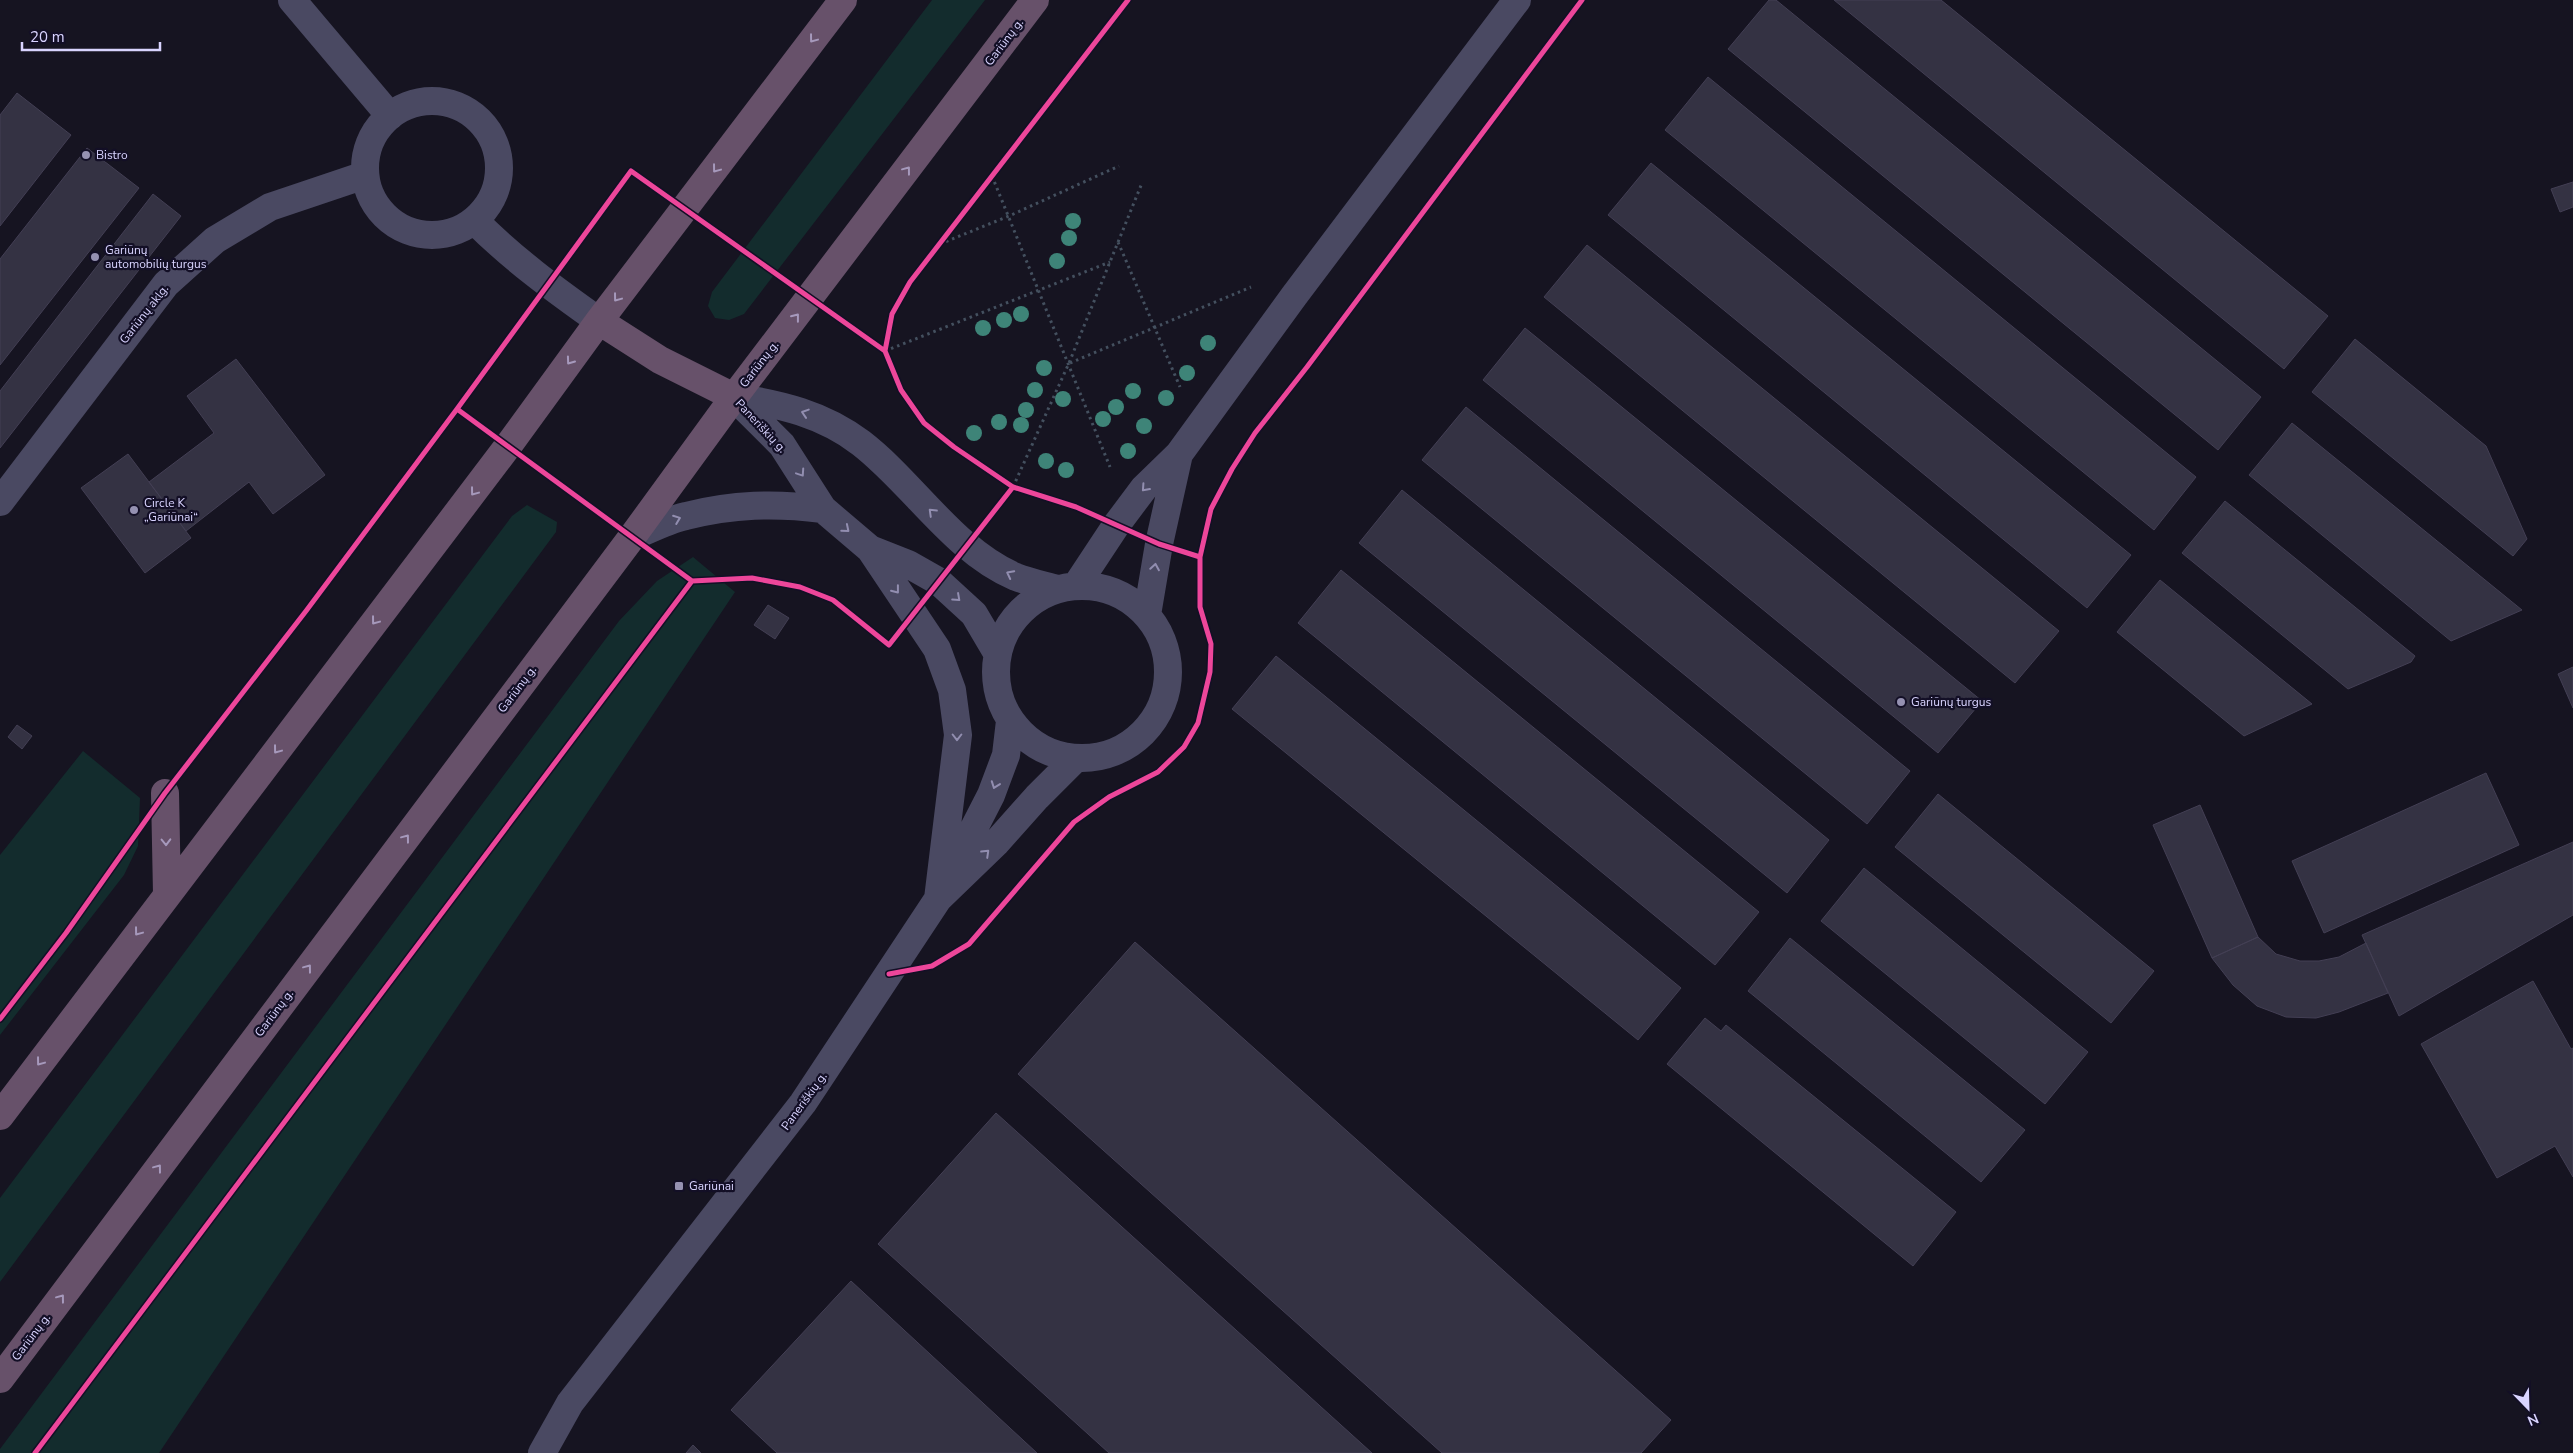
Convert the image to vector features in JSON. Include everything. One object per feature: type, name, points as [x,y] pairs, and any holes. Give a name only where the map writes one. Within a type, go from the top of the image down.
[{"type":"highway","points":[[0,1116],[508,446],[599,321],[843,0]]},
{"type":"highway","name":"Gariūnų g.","points":[[0,1379],[632,537],[734,397],[1035,0]]},
{"type":"highway","points":[[599,321],[660,360],[734,397]]},
{"type":"highway","points":[[165,793],[167,894]]},
{"type":"street","points":[[292,0],[390,116]]},
{"type":"street","points":[[1066,587],[1144,488],[1179,454],[1517,0]]},
{"type":"street","points":[[431,101],[452,104],[472,114],[487,130],[496,147],[499,167],[497,187],[488,206],[475,221],[458,230],[438,235],[418,235],[400,228],[384,215],[370,197],[365,175],[366,153],[375,132],[390,116],[409,105],[431,101]]},
{"type":"street","name":"Gariūnų aklg.","points":[[0,502],[166,284],[216,240],[270,207],[365,175]]},
{"type":"street","points":[[475,221],[503,249],[547,285],[599,321]]},
{"type":"street","name":"Paneriškių g.","points":[[734,397],[782,445],[823,509],[870,550],[908,564],[938,581],[974,614],[997,653]]},
{"type":"street","name":"Paneriškių g.","points":[[734,397],[776,403],[814,415],[861,443],[967,546],[990,563],[1016,577],[1066,587],[1106,588],[1128,599],[1148,615],[1161,637],[1167,661],[1167,686],[1159,710],[1145,731],[1124,746],[1101,756],[1076,758],[1050,752],[1028,740],[1010,721],[998,692],[996,677],[997,653],[1009,625],[1029,603],[1066,587]]},
{"type":"street","points":[[1148,615],[1159,544],[1179,454]]},
{"type":"street","points":[[632,537],[684,516],[732,506],[779,504],[823,509]]},
{"type":"street","points":[[870,550],[937,649],[952,690],[958,735],[938,899]]},
{"type":"street","points":[[938,899],[991,794],[1006,755],[1010,721]]},
{"type":"street","name":"Paneriškių g.","points":[[542,1453],[570,1403],[803,1104],[938,899],[996,844],[1076,758]]},
{"type":"path","points":[[940,244],[1009,216],[1119,166]]},
{"type":"path","points":[[992,176],[1112,472]]},
{"type":"path","points":[[1013,487],[1069,363],[1142,183]]},
{"type":"path","points":[[1118,242],[1198,427]]},
{"type":"path","points":[[885,351],[1110,262]]},
{"type":"path","points":[[1069,363],[1252,286]]},
{"type":"green space","points":[[932,0],[985,0],[744,314],[729,320],[715,318],[708,306],[712,292]]},
{"type":"green space","points":[[527,505],[557,522],[556,532],[0,1282],[0,1198],[512,516]]},
{"type":"green space","points":[[693,557],[735,592],[159,1453],[0,1453],[0,1449],[619,621],[657,581]]},
{"type":"green space","points":[[83,751],[140,798],[138,846],[124,875],[0,1035],[0,855]]},
{"type":"building","points":[[1769,0],[1776,0],[2261,397],[2218,450],[1728,49]]},
{"type":"building","points":[[1834,0],[1941,0],[2328,316],[2284,369]]},
{"type":"building","points":[[1708,77],[2196,477],[2154,530],[1665,130]]},
{"type":"building","points":[[17,93],[71,135],[0,226],[0,115]]},
{"type":"building","points":[[87,148],[139,188],[0,365],[0,259]]},
{"type":"building","points":[[1651,163],[2131,555],[2087,608],[1608,215]]},
{"type":"building","points":[[2573,182],[2573,207],[2560,212],[2551,189]]},
{"type":"building","points":[[153,194],[181,216],[0,448],[0,391]]},
{"type":"building","points":[[1587,245],[2059,631],[2015,683],[1544,297]]},
{"type":"building","points":[[1525,328],[1982,701],[1938,753],[1483,380]]},
{"type":"building","points":[[2355,339],[2486,446],[2527,539],[2513,556],[2312,392]]},
{"type":"building","points":[[236,359],[325,475],[273,514],[249,482],[186,531],[149,482],[214,433],[187,396]]},
{"type":"building","points":[[1466,407],[1910,771],[1867,824],[1422,460]]},
{"type":"building","points":[[2292,423],[2522,610],[2451,641],[2249,475]]},
{"type":"building","name":"Circle K „Gariūnai“","points":[[128,454],[191,538],[145,573],[81,488]]},
{"type":"building","points":[[1402,490],[1829,840],[1787,893],[1359,543]]},
{"type":"building","points":[[2225,501],[2415,656],[2411,662],[2348,689],[2182,553]]},
{"type":"building","points":[[1341,570],[1759,912],[1715,965],[1298,623]]},
{"type":"building","points":[[2160,580],[2312,704],[2244,736],[2117,632]]},
{"type":"building","points":[[768,605],[789,618],[775,639],[754,625]]},
{"type":"building","points":[[1276,656],[1681,988],[1638,1040],[1232,709]]},
{"type":"building","points":[[2573,667],[2573,708],[2558,674]]},
{"type":"building","points":[[17,725],[32,736],[22,749],[8,737]]},
{"type":"building","points":[[2486,773],[2519,845],[2324,933],[2292,861]]},
{"type":"building","points":[[1938,794],[2154,971],[2111,1023],[1895,847]]},
{"type":"building","points":[[2200,805],[2258,937],[2212,958],[2153,825]]},
{"type":"building","points":[[2573,842],[2573,915],[2399,1016],[2362,935]]},
{"type":"building","points":[[1864,868],[2088,1052],[2045,1104],[1821,921]]},
{"type":"building","points":[[2258,937],[2276,954],[2300,961],[2319,961],[2339,957],[2366,943],[2388,993],[2339,1012],[2316,1018],[2286,1017],[2257,1006],[2233,985],[2212,958]]},
{"type":"building","points":[[1790,938],[2025,1130],[1981,1182],[1748,991]]},
{"type":"building","points":[[1135,942],[1671,1420],[1641,1453],[1442,1453],[1018,1074]]},
{"type":"building","points":[[2533,981],[2571,1049],[2573,1048],[2573,1177],[2555,1146],[2497,1178],[2421,1044]]},
{"type":"building","points":[[1705,1018],[1721,1031],[1726,1025],[1956,1212],[1913,1266],[1667,1064]]},
{"type":"building","points":[[996,1113],[1372,1453],[1109,1453],[878,1244]]},
{"type":"building","points":[[851,1281],[1037,1453],[777,1453],[731,1410]]},
{"type":"building","points":[[693,1445],[701,1453],[686,1453]]},
{"type":"cycle path","points":[[1128,0],[910,282],[892,314],[885,351],[901,390],[924,423],[954,447],[1013,487],[1076,507],[1159,544],[1200,557]]},
{"type":"cycle path","points":[[889,974],[932,966],[969,944],[1074,822],[1109,797],[1158,772],[1184,747],[1198,723],[1210,672],[1211,644],[1200,607],[1200,557],[1211,509],[1232,469],[1255,433],[1307,367],[1582,0]]},
{"type":"cycle path","points":[[0,1019],[66,933],[165,793],[306,611],[631,171],[885,351]]},
{"type":"cycle path","points":[[457,409],[692,581],[752,578],[800,587],[833,600],[889,645],[1013,487]]},
{"type":"cycle path","points":[[35,1453],[692,581]]},
{"type":"place","name":"Bistro","points":[[86,155]]},
{"type":"place","name":"Gariūnų automobilių turgus","points":[[95,257]]},
{"type":"place","name":"Circle K „Gariūnai“","points":[[134,510]]},
{"type":"place","name":"Gariūnų turgus","points":[[1901,702]]},
{"type":"place","name":"Gariūnai","points":[[679,1186]]}]
